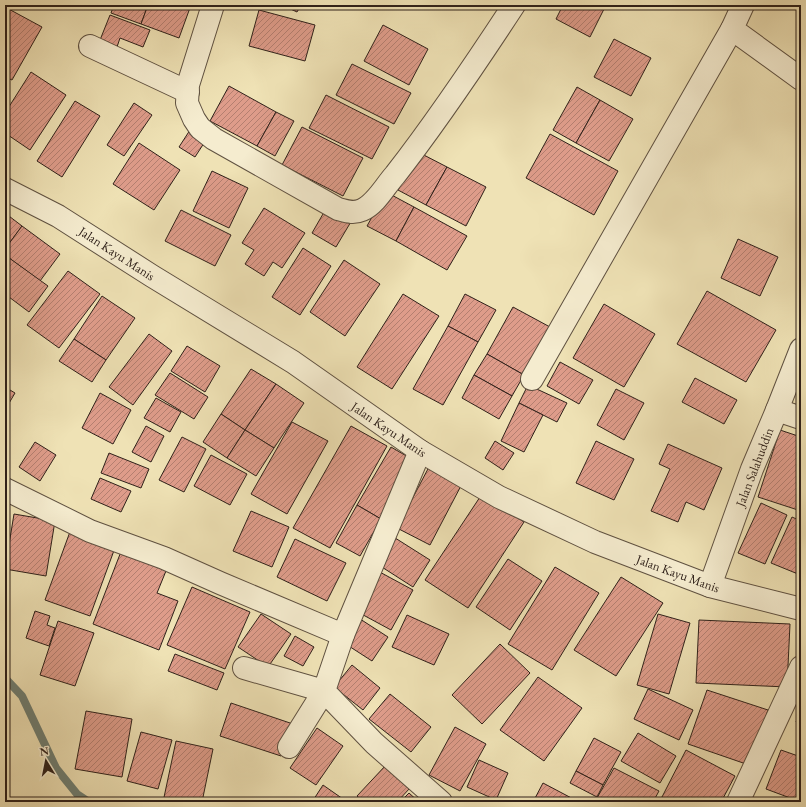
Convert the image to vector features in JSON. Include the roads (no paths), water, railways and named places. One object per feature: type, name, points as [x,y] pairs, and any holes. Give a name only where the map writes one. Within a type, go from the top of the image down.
[{"type":"street","points":[[213,5],[188,85],[187,103],[194,119],[200,128],[214,139],[338,209],[351,213],[370,205],[376,198],[441,114],[514,5]]},
{"type":"street","points":[[532,379],[732,29],[743,5]]},
{"type":"street","points":[[732,29],[801,79]]},
{"type":"street","points":[[90,46],[188,92]]},
{"type":"street","name":"Jalan Kayu Manis","points":[[5,189],[58,216],[158,280],[293,362],[420,451],[499,497],[595,542],[710,586],[801,609]]},
{"type":"street","name":"Jalan Salahuddin","points":[[710,586],[752,469],[801,349]]},
{"type":"street","points":[[777,410],[801,418]]},
{"type":"street","points":[[289,747],[324,691],[343,635],[420,451]]},
{"type":"street","points":[[5,488],[90,531],[164,558],[343,635]]},
{"type":"street","points":[[738,802],[801,667]]},
{"type":"street","points":[[244,668],[324,691],[374,743],[441,802]]},
{"type":"waterway","points":[[5,678],[22,696],[56,768],[77,794],[89,802]]}]
